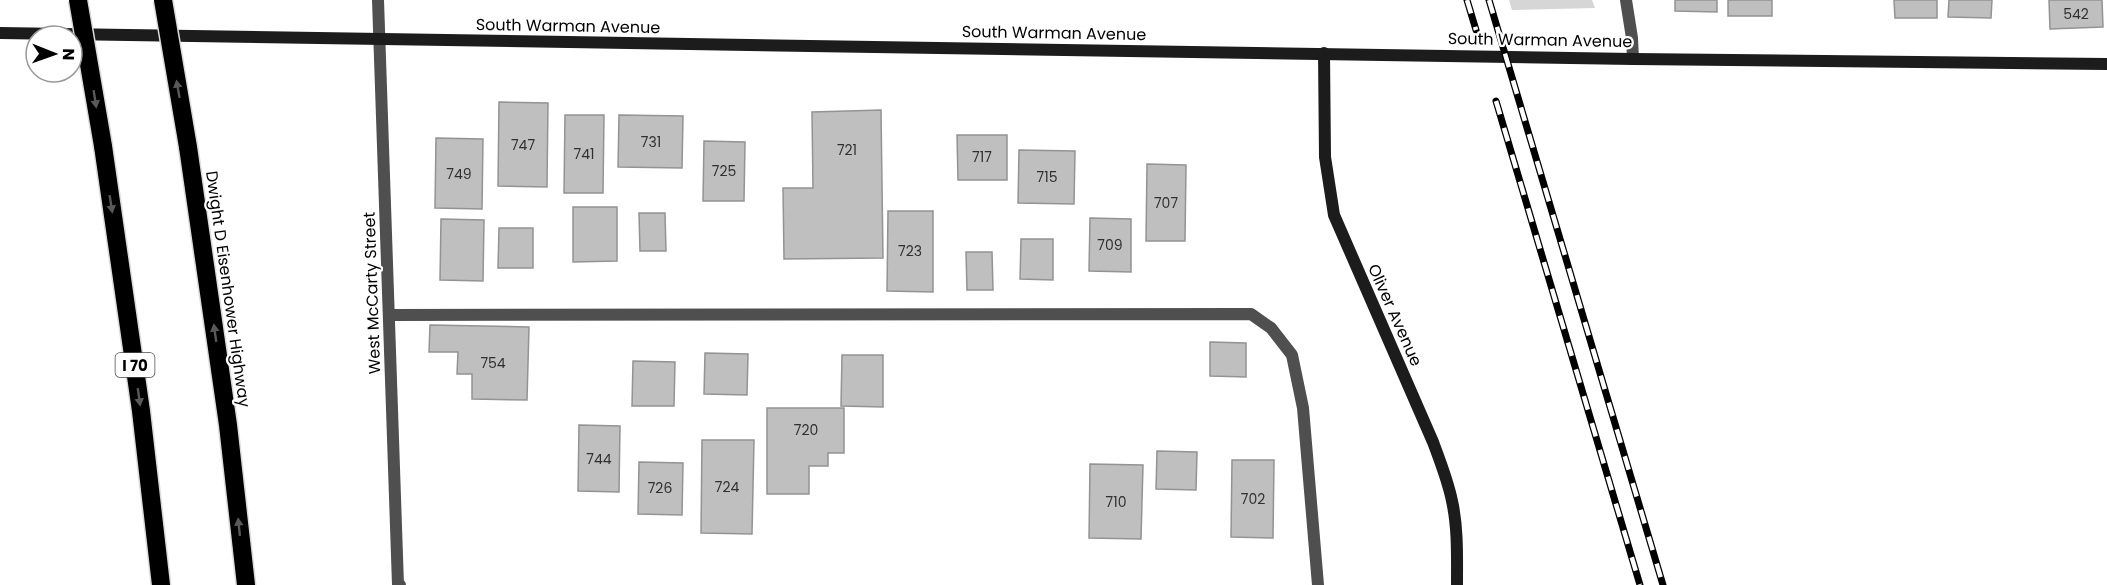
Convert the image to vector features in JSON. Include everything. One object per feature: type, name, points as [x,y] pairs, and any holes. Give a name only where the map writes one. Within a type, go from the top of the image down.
[{"type":"highway","name":"I 70","points":[[78,0],[103,146],[141,411],[161,585]]},
{"type":"highway","name":"Dwight D Eisenhower Highway","points":[[163,0],[188,147],[228,426],[246,585]]},
{"type":"main road","name":"South Warman Avenue","points":[[0,33],[1633,59],[2107,64]]},
{"type":"main road","name":"Oliver Avenue","points":[[1324,53],[1325,157],[1334,215],[1433,442],[1445,476],[1452,500],[1457,536],[1457,585]]},
{"type":"street","name":"West McCarty Street","points":[[378,0],[399,585]]},
{"type":"street","points":[[1626,0],[1633,59]]},
{"type":"street","points":[[389,315],[1251,314],[1272,328],[1292,355],[1303,408],[1318,585]]},
{"type":"shaded area","points":[[1509,0],[1592,0],[1595,8],[1512,10]]},
{"type":"building","points":[[1675,0],[1717,0],[1717,12],[1675,11]]},
{"type":"building","points":[[1728,0],[1772,0],[1772,16],[1728,16]]},
{"type":"building","points":[[1894,0],[1937,0],[1937,18],[1895,18]]},
{"type":"building","points":[[1949,0],[1992,0],[1991,18],[1948,17]]},
{"type":"building","points":[[2049,0],[2102,0],[2103,27],[2050,29]]},
{"type":"building","points":[[499,102],[548,103],[547,187],[498,186]]},
{"type":"building","points":[[881,110],[883,258],[784,259],[783,188],[813,188],[812,112]]},
{"type":"building","points":[[565,115],[604,115],[603,193],[564,193]]},
{"type":"building","points":[[619,115],[683,116],[682,168],[618,167]]},
{"type":"building","points":[[957,135],[1007,135],[1007,180],[958,180]]},
{"type":"building","points":[[436,138],[483,139],[482,209],[435,208]]},
{"type":"building","points":[[704,141],[745,142],[744,201],[703,201]]},
{"type":"building","points":[[1019,150],[1075,151],[1074,204],[1018,203]]},
{"type":"building","points":[[1147,164],[1186,165],[1185,241],[1146,241]]},
{"type":"building","points":[[573,207],[617,207],[617,261],[573,262]]},
{"type":"building","points":[[888,211],[933,211],[933,292],[887,291]]},
{"type":"building","points":[[639,213],[665,213],[666,251],[640,251]]},
{"type":"building","points":[[1090,218],[1131,219],[1131,272],[1089,271]]},
{"type":"building","points":[[441,219],[484,220],[483,281],[440,280]]},
{"type":"building","points":[[499,228],[533,228],[533,268],[498,268]]},
{"type":"building","points":[[1021,239],[1053,239],[1053,280],[1020,279]]},
{"type":"building","points":[[966,252],[992,252],[993,290],[967,290]]},
{"type":"building","points":[[430,325],[529,327],[527,400],[472,399],[472,374],[457,374],[458,352],[429,352]]},
{"type":"building","points":[[1210,342],[1246,343],[1246,377],[1210,376]]},
{"type":"building","points":[[705,353],[748,354],[747,395],[704,394]]},
{"type":"building","points":[[842,355],[883,355],[883,407],[841,406]]},
{"type":"building","points":[[633,361],[675,362],[674,406],[632,406]]},
{"type":"building","points":[[767,408],[844,408],[844,453],[828,453],[828,466],[809,466],[809,494],[767,494]]},
{"type":"building","points":[[579,425],[620,426],[619,492],[578,491]]},
{"type":"building","points":[[702,440],[754,440],[752,534],[701,533]]},
{"type":"building","points":[[1157,451],[1197,452],[1196,490],[1156,489]]},
{"type":"building","points":[[1232,460],[1274,460],[1273,538],[1231,537]]},
{"type":"building","points":[[639,462],[683,463],[682,515],[638,514]]},
{"type":"building","points":[[1090,464],[1143,465],[1141,539],[1089,538]]},
{"type":"railway","points":[[1467,0],[1476,30]]},
{"type":"railway","points":[[1489,0],[1663,585]]},
{"type":"railway","points":[[1496,101],[1640,585]]}]
